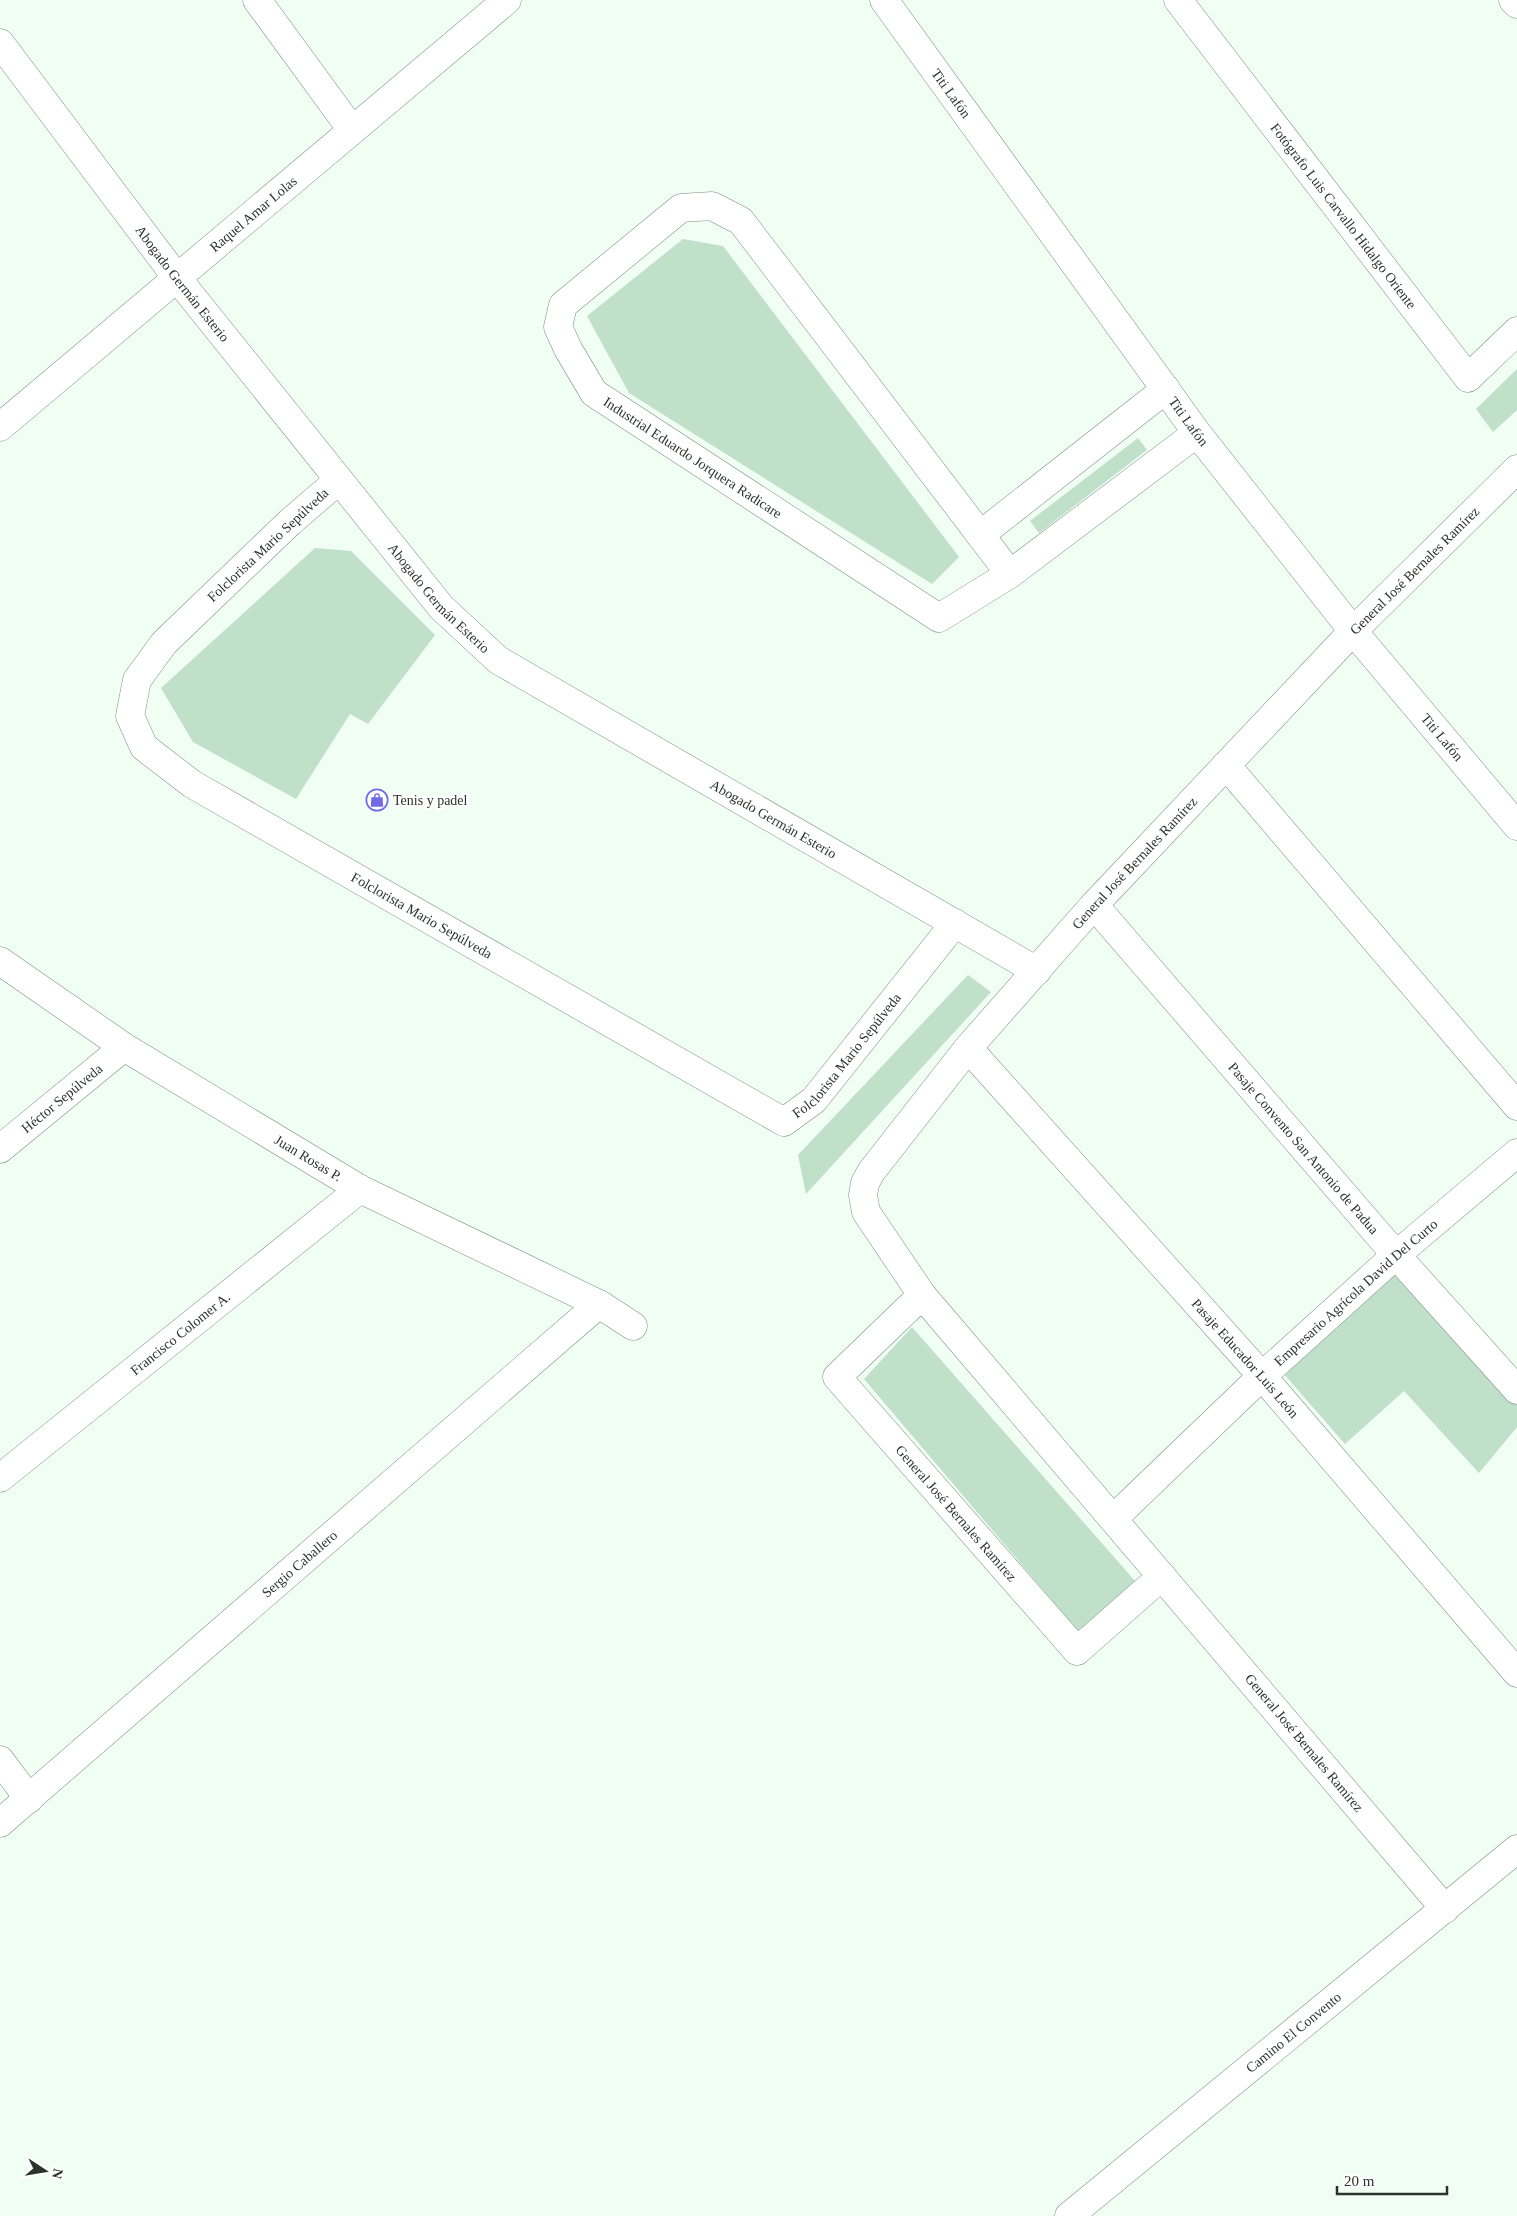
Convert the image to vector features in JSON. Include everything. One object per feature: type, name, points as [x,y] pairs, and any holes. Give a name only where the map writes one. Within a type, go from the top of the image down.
[{"type":"street","points":[[257,0],[352,130]]},
{"type":"street","name":"Raquel Amar Lolas","points":[[0,427],[507,0]]},
{"type":"street","name":"Titi Lafón","points":[[884,0],[1197,433],[1353,631],[1517,826]]},
{"type":"street","name":"Fotógrafo Luis Carvallo Hidalgo Oriente","points":[[1178,0],[1468,378],[1517,331]]},
{"type":"street","points":[[1513,0],[1517,4]]},
{"type":"street","name":"Abogado Germán Esterio","points":[[0,43],[177,278],[338,480],[441,607],[498,660],[1037,971]]},
{"type":"street","name":"Industrial Eduardo Jorquera Radicare","points":[[1010,574],[741,220],[712,206],[682,208],[563,305],[558,327],[568,349],[594,393],[939,618],[1010,574],[1197,433]]},
{"type":"street","points":[[980,535],[1166,388]]},
{"type":"street","name":"General José Bernales Ramírez","points":[[1445,1909],[922,1295],[866,1212],[863,1195],[865,1183],[871,1172],[968,1048],[1094,905],[1353,631],[1517,469]]},
{"type":"street","name":"Folclorista Mario Sepúlveda","points":[[338,480],[290,522],[164,643],[137,680],[130,716],[144,747],[192,784],[784,1122],[814,1100],[954,923]]},
{"type":"street","points":[[1226,765],[1517,1106]]},
{"type":"street","name":"Pasaje Convento San Antonio de Padua","points":[[1094,905],[1396,1255],[1517,1390]]},
{"type":"street","name":"Juan Rosas P.","points":[[0,961],[124,1047],[360,1189],[599,1304],[633,1326]]},
{"type":"street","name":"Héctor Sepúlveda","points":[[0,1149],[124,1047]]},
{"type":"street","name":"Pasaje Educador Luis León","points":[[968,1048],[1262,1376],[1517,1673]]},
{"type":"street","name":"Empresario Agrícola David Del Curto","points":[[1113,1519],[1262,1376],[1396,1255],[1517,1153]]},
{"type":"street","name":"Francisco Colomer A.","points":[[0,1478],[360,1189]]},
{"type":"street","name":"General José Bernales Ramírez","points":[[922,1295],[838,1377],[1077,1652],[1162,1576]]},
{"type":"street","name":"Sergio Caballero","points":[[0,1823],[599,1304]]},
{"type":"street","points":[[0,1760],[29,1799]]},
{"type":"street","name":"Camino El Convento","points":[[1069,2216],[1517,1849]]},
{"type":"green space","points":[[683,239],[723,246],[959,557],[932,584],[629,393],[587,316]]},
{"type":"green space","points":[[1517,369],[1517,410],[1493,432],[1476,409]]},
{"type":"green space","points":[[1138,438],[1147,450],[1039,533],[1030,521]]},
{"type":"green space","points":[[315,548],[351,551],[435,635],[368,724],[350,714],[296,799],[193,742],[161,688]]},
{"type":"green space","points":[[968,975],[991,992],[806,1194],[798,1155]]},
{"type":"green space","points":[[1398,1268],[1517,1402],[1517,1427],[1479,1473],[1404,1391],[1345,1444],[1283,1373]]},
{"type":"green space","points":[[912,1327],[1136,1582],[1078,1631],[864,1379]]},
{"type":"place","name":"Tenis y padel","points":[[377,800]]}]
